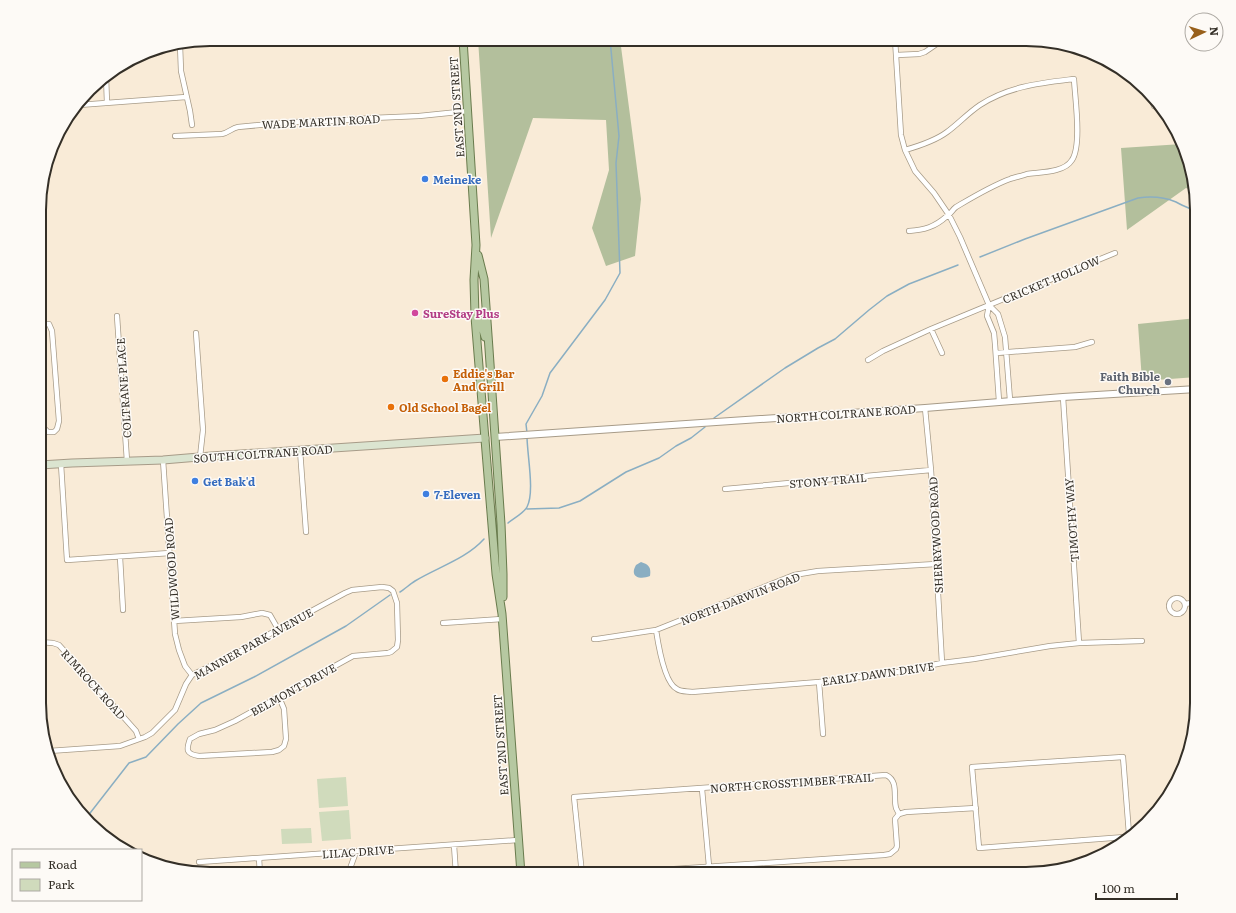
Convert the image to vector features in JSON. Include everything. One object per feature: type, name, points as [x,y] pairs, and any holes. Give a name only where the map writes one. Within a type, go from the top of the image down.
[{"type":"main road","name":"EAST 2ND STREET","points":[[463,46],[476,245],[474,280],[475,317],[496,574],[502,616],[520,867]]},
{"type":"main road","name":"EAST 2ND STREET","points":[[476,245],[484,279],[489,349],[501,524],[503,574],[502,616]]},
{"type":"main road","points":[[475,317],[480,320],[489,349]]},
{"type":"main road","points":[[485,438],[495,437]]},
{"type":"main road","name":"SOUTH COLTRANE ROAD","points":[[46,465],[163,460],[485,438]]},
{"type":"street","points":[[895,46],[901,134],[905,150],[915,171],[934,193],[949,215],[989,306],[998,314],[1005,336],[1010,400]]},
{"type":"street","points":[[896,55],[919,54],[934,46]]},
{"type":"street","points":[[180,49],[181,71],[192,125]]},
{"type":"street","points":[[905,150],[940,137],[979,105],[1007,91],[1030,84],[1074,79],[1078,143],[1072,162],[1050,172],[1028,174],[1012,178],[954,208],[949,215],[939,223],[923,230],[909,231]]},
{"type":"street","points":[[106,83],[107,103]]},
{"type":"street","points":[[85,105],[186,96]]},
{"type":"street","name":"WADE MARTIN ROAD","points":[[175,136],[222,134],[238,127],[419,116],[468,111]]},
{"type":"street","name":"CRICKET HOLLOW","points":[[868,360],[883,351],[931,329],[1114,253]]},
{"type":"street","points":[[989,306],[987,316],[994,334],[999,401]]},
{"type":"street","name":"COLTRANE PLACE","points":[[117,316],[127,461]]},
{"type":"street","points":[[46,324],[49,324],[52,331],[59,421],[57,429],[53,432],[48,432],[46,430]]},
{"type":"street","points":[[931,329],[942,353]]},
{"type":"street","points":[[196,333],[203,430],[200,457]]},
{"type":"street","points":[[996,353],[1075,347],[1092,342]]},
{"type":"street","name":"NORTH COLTRANE ROAD","points":[[495,437],[925,408],[1010,400],[1190,389]]},
{"type":"street","name":"TIMOTHY WAY","points":[[1064,397],[1079,643]]},
{"type":"street","name":"SHERRYWOOD ROAD","points":[[925,408],[931,470],[942,663]]},
{"type":"street","points":[[300,450],[306,532]]},
{"type":"street","name":"WILDWOOD ROAD","points":[[163,460],[176,642],[185,666],[192,675]]},
{"type":"street","points":[[61,464],[67,560],[170,553]]},
{"type":"street","name":"STONY TRAIL","points":[[725,489],[931,470]]},
{"type":"street","points":[[120,557],[123,610]]},
{"type":"street","name":"NORTH DARWIN ROAD","points":[[594,639],[656,630],[794,575],[818,571],[936,564]]},
{"type":"street","name":"MANNER PARK AVENUE","points":[[54,751],[120,746],[145,737],[152,733],[175,710],[186,684],[192,675],[352,590],[382,587],[389,588],[393,591],[397,603],[398,640],[396,647]]},
{"type":"street","points":[[1185,604],[1190,603]]},
{"type":"street","points":[[174,621],[241,617],[262,613],[270,615],[278,629]]},
{"type":"street","points":[[443,623],[502,616]]},
{"type":"street","name":"EARLY DAWN DRIVE","points":[[656,630],[664,666],[671,684],[677,690],[692,692],[819,682],[898,672],[942,663],[1050,646],[1079,643],[1142,641]]},
{"type":"street","name":"RIMROCK ROAD","points":[[46,642],[53,643],[59,646],[136,731],[139,739]]},
{"type":"street","name":"BELMONT DRIVE","points":[[280,697],[284,709],[286,739],[284,746],[279,750],[272,752],[199,756],[192,755],[188,752],[187,747],[190,739],[199,734],[215,730],[280,697],[354,656],[388,653],[396,647]]},
{"type":"street","points":[[819,682],[823,734]]},
{"type":"street","points":[[1119,837],[979,848],[972,767],[1123,757],[1129,831]]},
{"type":"street","name":"NORTH CROSSTIMBER TRAIL","points":[[581,867],[574,797],[886,775],[894,782],[896,808],[899,814]]},
{"type":"street","points":[[702,789],[709,866]]},
{"type":"street","points":[[695,867],[890,854],[896,849],[897,846],[895,819],[899,814],[906,812],[976,808]]},
{"type":"street","name":"LILAC DRIVE","points":[[199,862],[518,840]]},
{"type":"street","points":[[454,845],[456,867]]},
{"type":"street","points":[[351,867],[356,852]]},
{"type":"street","points":[[259,858],[260,867]]},
{"type":"green space","points":[[478,46],[621,46],[641,199],[635,256],[606,266],[592,228],[609,170],[606,120],[533,118],[491,238]]},
{"type":"green space","points":[[1177,144],[1189,189],[1186,188],[1127,230],[1121,148]]},
{"type":"green space","points":[[1190,319],[1190,378],[1142,381],[1138,324]]},
{"type":"green space","points":[[346,777],[348,806],[319,808],[317,779]]},
{"type":"green space","points":[[349,810],[351,839],[322,841],[319,812]]},
{"type":"green space","points":[[311,828],[312,843],[282,844],[281,829]]},
{"type":"water","points":[[641,562],[649,567],[650,576],[643,578],[635,575],[634,569],[636,565]]},
{"type":"waterway","points":[[527,433],[526,424],[542,396],[550,373],[605,300],[620,273],[616,163],[619,136],[611,46]]},
{"type":"waterway","points":[[980,257],[1138,198],[1162,198],[1171,200],[1190,209]]},
{"type":"waterway","points":[[714,418],[785,368],[835,339],[887,296],[909,284],[958,265]]},
{"type":"waterway","points":[[527,509],[559,508],[580,501],[626,472],[659,458],[691,438],[705,427]]},
{"type":"waterway","points":[[508,523],[524,511],[529,500],[531,483],[527,436]]},
{"type":"waterway","points":[[400,592],[415,581],[469,552],[484,539]]},
{"type":"waterway","points":[[89,814],[129,763],[146,757],[201,703],[254,677],[346,626],[390,595]]},
{"type":"place","name":"Meineke","points":[[425,179]]},
{"type":"place","name":"SureStay Plus","points":[[415,313]]},
{"type":"place","name":"Eddie's Bar And Grill","points":[[445,379]]},
{"type":"place","name":"Faith Bible Church","points":[[1168,382]]},
{"type":"place","name":"Old School Bagel","points":[[391,407]]},
{"type":"place","name":"Get Bak'd","points":[[195,481]]},
{"type":"place","name":"7-Eleven","points":[[426,494]]}]
